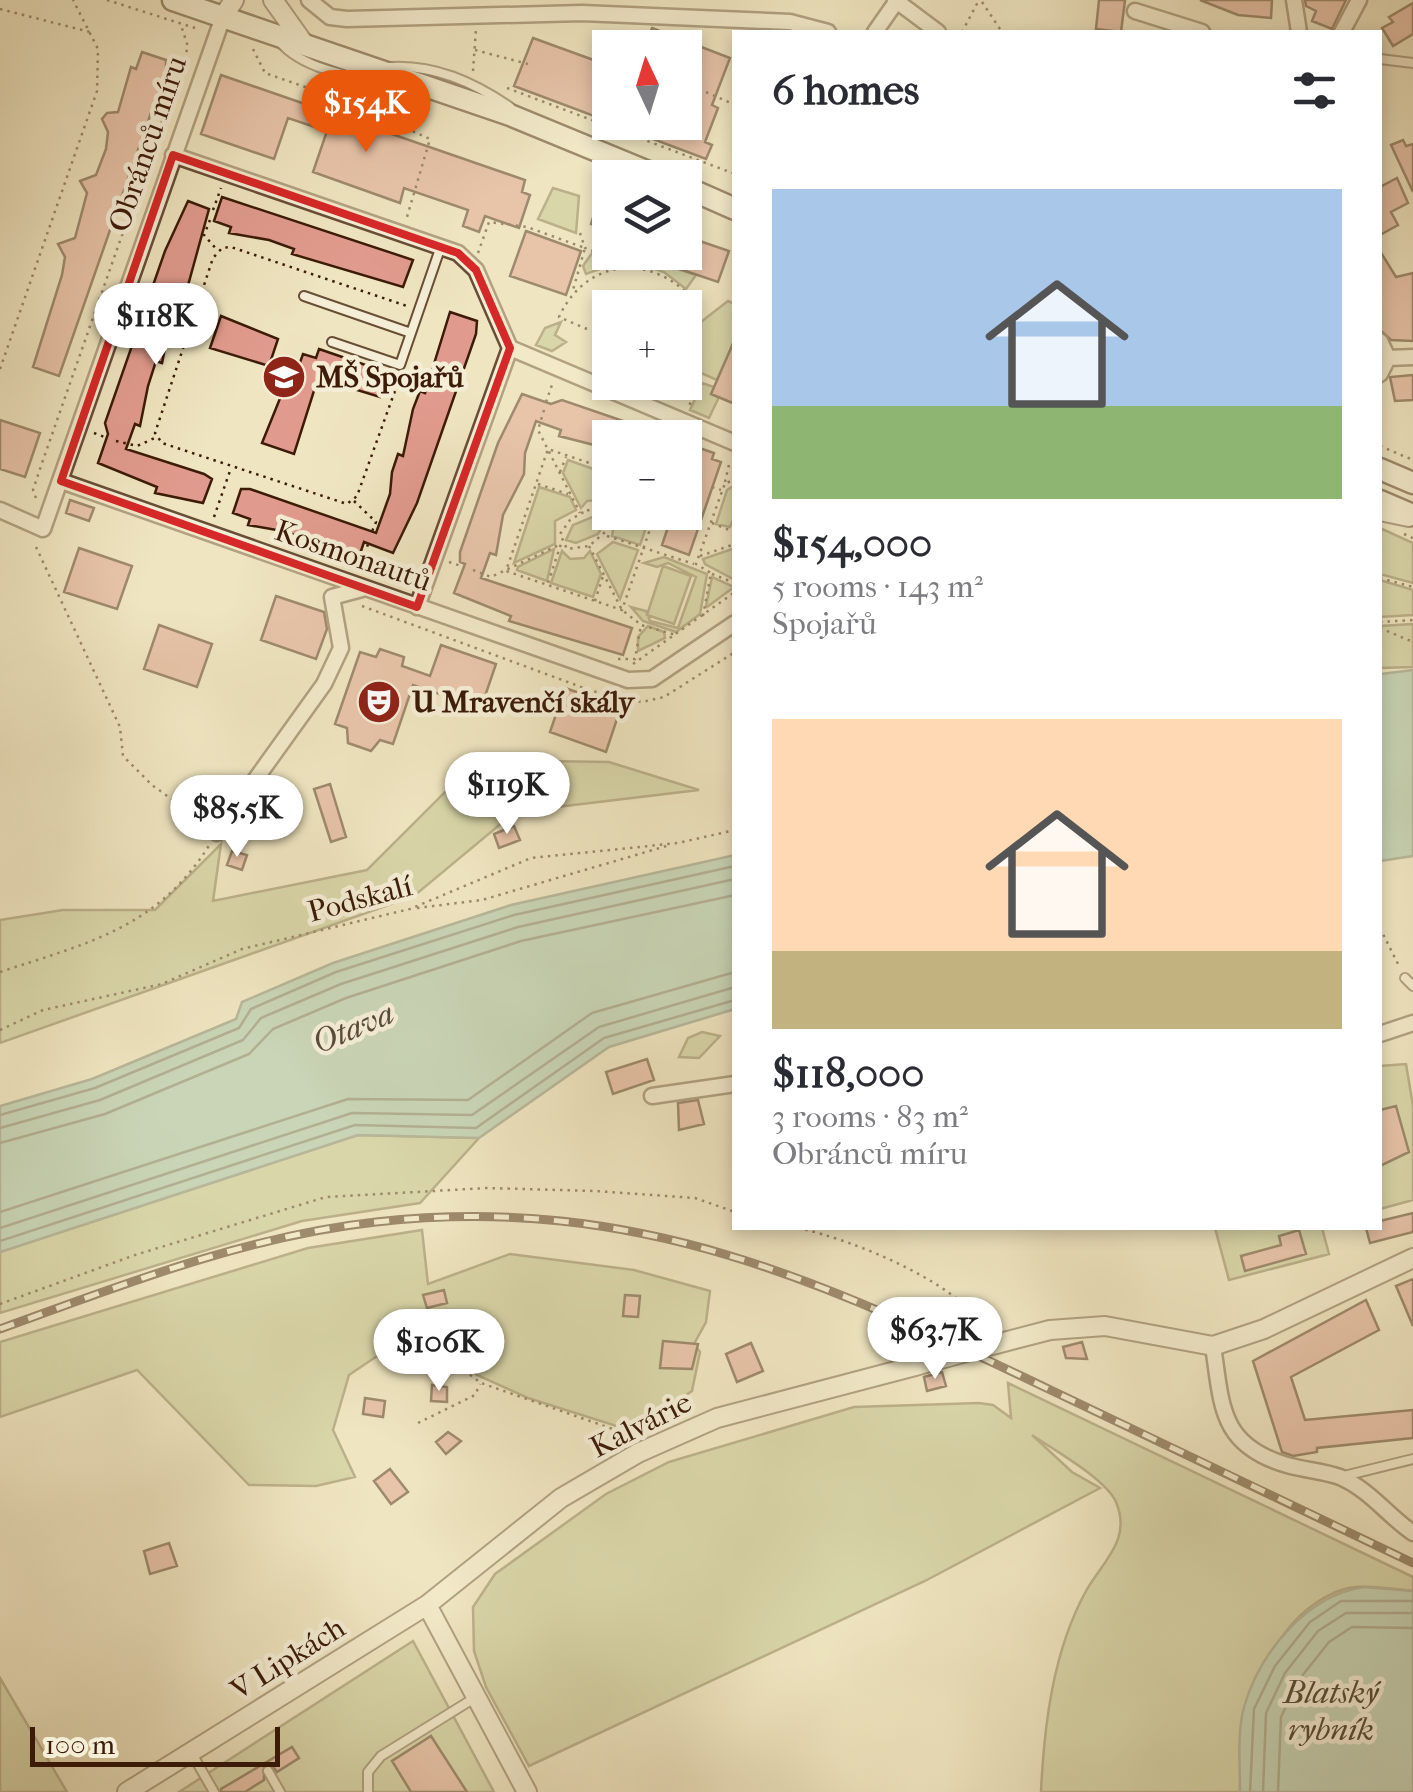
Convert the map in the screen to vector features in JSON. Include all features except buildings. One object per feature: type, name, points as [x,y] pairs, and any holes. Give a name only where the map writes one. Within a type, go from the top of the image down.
[{"type":"main road","points":[[173,0],[228,8],[272,34],[539,126],[619,160]]},
{"type":"main road","points":[[702,194],[732,208]]},
{"type":"main road","points":[[1382,471],[1413,484]]},
{"type":"main road","points":[[1382,501],[1413,518]]},
{"type":"street","points":[[273,0],[305,45]]},
{"type":"street","points":[[309,0],[330,18],[476,19],[582,13],[745,26],[790,22],[820,30]]},
{"type":"street","points":[[1294,0],[1298,30]]},
{"type":"street","points":[[1343,30],[1359,0]]},
{"type":"street","points":[[876,30],[896,1],[935,30]]},
{"type":"street","name":"Obránců míru","points":[[50,510],[228,8]]},
{"type":"street","points":[[1135,10],[1196,30]]},
{"type":"street","points":[[173,155],[442,246],[473,264],[510,348],[417,607]]},
{"type":"street","points":[[1382,345],[1388,358]]},
{"type":"street","points":[[510,348],[732,441]]},
{"type":"street","points":[[1388,358],[1413,357]]},
{"type":"street","points":[[1382,370],[1388,358]]},
{"type":"street","name":"Kosmonautů","points":[[61,481],[360,581],[417,607],[628,680]]},
{"type":"street","points":[[0,510],[43,529],[50,510]]},
{"type":"street","points":[[217,833],[324,684],[341,648],[332,597],[360,581]]},
{"type":"street","points":[[628,680],[652,679],[732,625]]},
{"type":"street","points":[[1382,1033],[1413,1024]]},
{"type":"street","points":[[652,1096],[732,1084]]},
{"type":"street","points":[[1413,1258],[1264,1329],[1213,1346],[1224,1420],[1235,1437],[1282,1464],[1339,1477],[1379,1500],[1413,1533]]},
{"type":"street","name":"Kalvárie","points":[[427,1605],[561,1498],[656,1445],[717,1418],[1050,1330],[1104,1326],[1213,1346]]},
{"type":"street","points":[[427,1605],[527,1792]]},
{"type":"street","name":"V Lipkách","points":[[127,1792],[427,1605]]},
{"type":"lane","points":[[272,34],[291,55],[342,73],[416,82]]},
{"type":"lane","points":[[1382,59],[1413,62]]},
{"type":"lane","points":[[371,67],[417,65],[478,85],[539,126]]},
{"type":"lane","points":[[332,342],[400,365],[442,246]]},
{"type":"lane","points":[[304,296],[411,334]]},
{"type":"lane","points":[[1382,517],[1394,522],[1413,518]]},
{"type":"lane","points":[[1406,978],[1413,986]]},
{"type":"lane","points":[[1339,1477],[1413,1460]]},
{"type":"lane","points":[[368,1792],[368,1772],[381,1756],[476,1698]]},
{"type":"lane","points":[[191,1752],[214,1792]]},
{"type":"lane","points":[[268,1771],[280,1792]]},
{"type":"path","points":[[0,369],[98,91],[100,61],[92,32],[73,0]]},
{"type":"path","points":[[50,510],[33,490],[188,47],[180,25],[107,0]]},
{"type":"path","points":[[963,30],[981,1],[1001,30]]},
{"type":"path","points":[[0,9],[92,32]]},
{"type":"path","points":[[473,73],[476,19]]},
{"type":"path","points":[[250,44],[265,74],[350,103],[381,95]]},
{"type":"path","points":[[475,50],[528,64]]},
{"type":"path","points":[[371,92],[381,95]]},
{"type":"path","points":[[706,92],[732,104]]},
{"type":"path","points":[[381,95],[390,122],[430,139],[402,232]]},
{"type":"path","points":[[213,210],[222,186]]},
{"type":"path","points":[[210,220],[204,236],[218,251]]},
{"type":"path","points":[[478,254],[489,222],[527,227],[592,250]]},
{"type":"path","points":[[572,295],[585,248],[580,233]]},
{"type":"path","points":[[218,251],[231,247],[402,307],[412,301]]},
{"type":"path","points":[[218,251],[156,426],[156,437],[162,443],[341,504],[354,501]]},
{"type":"path","points":[[587,330],[559,316],[572,295],[593,276],[608,270]]},
{"type":"path","points":[[651,270],[683,290]]},
{"type":"path","points":[[354,501],[400,376]]},
{"type":"path","points":[[546,402],[555,376]]},
{"type":"path","points":[[683,419],[691,400]]},
{"type":"path","points":[[544,410],[538,430],[580,514]]},
{"type":"path","points":[[116,441],[137,446],[156,437]]},
{"type":"path","points":[[1382,447],[1413,460]]},
{"type":"path","points":[[548,449],[592,464]]},
{"type":"path","points":[[506,571],[548,449]]},
{"type":"path","points":[[696,564],[723,490],[732,451]]},
{"type":"path","points":[[560,472],[566,455]]},
{"type":"path","points":[[212,525],[232,467]]},
{"type":"path","points":[[725,483],[732,481]]},
{"type":"path","points":[[536,483],[570,494]]},
{"type":"path","points":[[712,487],[723,490]]},
{"type":"path","points":[[354,501],[376,522],[371,534]]},
{"type":"path","points":[[547,585],[564,525],[592,511]]},
{"type":"path","points":[[712,523],[732,530]]},
{"type":"path","points":[[473,570],[492,577],[561,544],[577,550],[589,546],[609,530]]},
{"type":"path","points":[[622,610],[650,530]]},
{"type":"path","points":[[605,536],[696,564],[732,582]]},
{"type":"path","points":[[360,581],[368,544]]},
{"type":"path","points":[[699,556],[732,544]]},
{"type":"path","points":[[589,546],[622,610]]},
{"type":"path","points":[[0,972],[98,939],[148,915],[198,863],[217,833],[152,785],[123,756],[120,727],[36,547]]},
{"type":"path","points":[[444,572],[448,561],[464,567]]},
{"type":"path","points":[[506,571],[622,610],[642,625],[676,635]]},
{"type":"path","points":[[595,601],[604,574]]},
{"type":"path","points":[[703,616],[711,574]]},
{"type":"path","points":[[1382,578],[1413,586]]},
{"type":"path","points":[[611,659],[635,659],[732,594]]},
{"type":"path","points":[[332,597],[592,691],[642,702],[702,676],[732,654]]},
{"type":"path","points":[[1382,622],[1413,620]]},
{"type":"path","points":[[628,680],[642,625]]},
{"type":"path","points":[[1382,629],[1413,642]]},
{"type":"path","name":"Podskalí","points":[[0,1030],[43,1010],[162,984],[242,949],[410,909],[531,858],[678,842],[732,831]]},
{"type":"path","points":[[410,909],[482,900],[678,842]]},
{"type":"path","points":[[1382,932],[1406,978]]},
{"type":"path","points":[[0,1304],[115,1262],[326,1197],[488,1188],[595,1191],[695,1198],[732,1211]]},
{"type":"path","points":[[807,1230],[865,1246],[972,1306],[996,1344]]},
{"type":"path","points":[[428,1344],[481,1382],[656,1445]]},
{"type":"path","points":[[418,1423],[476,1395],[481,1382]]},
{"type":"highlighted area","points":[[173,155],[458,253],[476,270],[510,348],[417,607],[61,481]]},
{"type":"shaded area","points":[[553,188],[579,196],[576,233],[538,219]]},
{"type":"shaded area","points":[[592,253],[592,270],[597,270],[586,274],[583,266]]},
{"type":"shaded area","points":[[658,270],[681,270],[696,275],[686,289]]},
{"type":"shaded area","points":[[728,301],[732,303],[732,346],[717,380],[702,373],[702,321]]},
{"type":"shaded area","points":[[561,322],[555,335],[566,342],[552,351],[536,345],[545,328]]},
{"type":"shaded area","points":[[702,383],[714,387],[712,394],[719,397],[709,418],[690,410],[694,400],[702,400]]},
{"type":"shaded area","points":[[568,460],[592,469],[592,501],[581,508],[563,473]]},
{"type":"shaded area","points":[[539,487],[570,497],[576,510],[555,521],[555,544],[514,563]]},
{"type":"shaded area","points":[[732,487],[730,527],[716,524],[727,490]]},
{"type":"shaded area","points":[[592,517],[592,530],[600,530],[576,543],[566,540],[573,525]]},
{"type":"shaded area","points":[[1382,529],[1413,543],[1413,583],[1382,575]]},
{"type":"shaded area","points":[[613,530],[645,530],[640,545],[612,536]]},
{"type":"shaded area","points":[[613,542],[638,550],[620,599],[597,554]]},
{"type":"shaded area","points":[[554,549],[547,581],[517,570],[518,567]]},
{"type":"shaded area","points":[[732,549],[732,578],[705,564],[703,559]]},
{"type":"shaded area","points":[[562,551],[570,559],[584,558],[590,551],[601,574],[593,597],[551,583]]},
{"type":"shaded area","points":[[664,557],[707,574],[700,614],[676,632],[643,621],[631,607],[646,611],[650,621],[678,628],[696,577],[668,563],[657,567],[644,563]]},
{"type":"shaded area","points":[[663,566],[691,576],[674,624],[647,615]]},
{"type":"shaded area","points":[[712,577],[732,586],[732,588],[706,606]]},
{"type":"shaded area","points":[[1382,581],[1413,590],[1413,615],[1382,617]]},
{"type":"shaded area","points":[[1413,624],[1413,667],[1382,668],[1382,626]]},
{"type":"shaded area","points":[[648,626],[664,632],[665,638],[638,651],[638,637]]},
{"type":"shaded area","points":[[544,761],[609,762],[699,790],[515,812],[414,896],[0,1043],[0,920],[63,910],[155,910],[221,844],[213,901],[367,870],[445,792]]},
{"type":"shaded area","points":[[702,1032],[720,1036],[699,1058],[679,1057],[688,1038]]},
{"type":"shaded area","points":[[1406,1064],[1413,1106],[1413,1200],[1382,1208],[1382,1066]]},
{"type":"shaded area","points":[[358,1135],[479,1138],[420,1203],[302,1221],[0,1313],[0,1252]]},
{"type":"shaded area","points":[[422,1230],[428,1284],[510,1254],[634,1270],[710,1291],[706,1322],[694,1344],[700,1352],[692,1391],[632,1431],[528,1398],[477,1375],[423,1325],[349,1375],[333,1430],[355,1477],[316,1486],[249,1485],[137,1370],[0,1417],[0,1342],[308,1248]]},
{"type":"shaded area","points":[[1216,1230],[1323,1230],[1329,1254],[1229,1280]]},
{"type":"shaded area","points":[[1008,1383],[1413,1577],[1413,1591],[1364,1587],[1336,1592],[1290,1626],[1274,1650],[1251,1706],[1240,1792],[1041,1792],[1048,1715],[1065,1638],[1086,1591],[1118,1539],[1120,1516],[1116,1502],[1102,1484],[1032,1435],[1072,1472],[1100,1488],[925,1581],[529,1766],[486,1687],[474,1651],[473,1607],[495,1574],[606,1494],[669,1462],[854,1407],[979,1403],[993,1405],[1011,1418]]},
{"type":"shaded area","points":[[413,1641],[494,1792],[179,1792]]},
{"type":"shaded area","points":[[0,1678],[67,1792],[0,1792]]},
{"type":"water","points":[[1413,670],[1413,856],[1382,861],[1382,674]]},
{"type":"water","name":"Otava","points":[[732,856],[732,1010],[609,1047],[479,1138],[358,1135],[0,1252],[0,1106],[92,1079],[236,1019],[242,1002],[333,963],[511,905]]},
{"type":"water","name":"Blatský rybník","points":[[1364,1587],[1413,1591],[1413,1792],[1240,1792],[1242,1717],[1261,1666],[1305,1614],[1323,1601]]},
{"type":"railway","points":[[0,1329],[232,1250],[376,1222],[472,1217],[562,1221],[647,1235],[730,1256],[892,1317],[1413,1563]]},
{"type":"place","name":"MŠ Spojařů","points":[[284,377]]},
{"type":"place","name":"U Mravenčí skály","points":[[379,702]]}]
